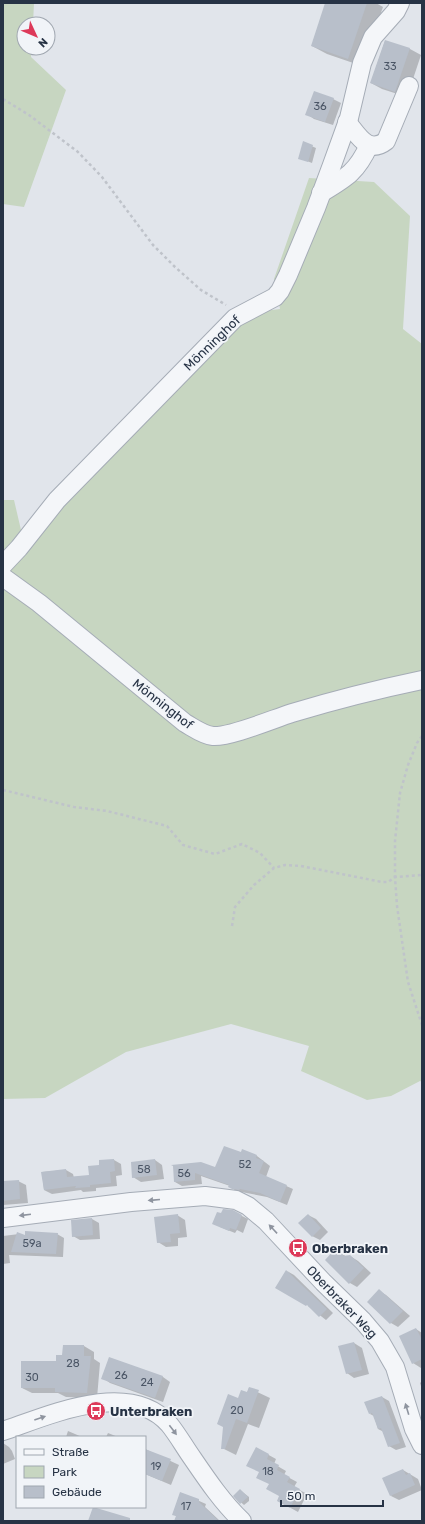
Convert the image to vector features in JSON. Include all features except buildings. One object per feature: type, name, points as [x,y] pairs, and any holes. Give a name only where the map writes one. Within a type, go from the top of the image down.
[{"type":"street","name":"Mönninghof","points":[[3,565],[19,548],[62,495],[235,318],[275,297],[280,290],[288,275],[316,208],[347,122],[362,63],[373,37],[396,10],[400,3]]},
{"type":"street","points":[[347,122],[362,140],[370,145],[377,146],[386,141],[409,86]]},
{"type":"street","points":[[321,193],[348,177],[362,161],[370,145]]},
{"type":"street","name":"Mönninghof","points":[[3,577],[39,603],[185,724],[213,736],[232,733],[294,713],[385,688],[422,680]]},
{"type":"street","name":"Oberbraker Weg","points":[[3,1218],[131,1202],[206,1196],[236,1200],[248,1206],[266,1221],[323,1282],[363,1321],[380,1341],[395,1367],[414,1429],[422,1445]]},
{"type":"street","points":[[3,1431],[59,1412],[96,1404],[120,1402],[136,1404],[148,1408],[158,1413],[169,1425],[216,1491],[229,1508],[242,1521]]},
{"type":"path","points":[[3,99],[29,115],[78,152],[102,177],[153,245],[175,267],[201,290],[231,308],[243,313]]},
{"type":"path","points":[[422,736],[417,743],[408,765],[400,793],[395,841],[397,906],[408,982],[422,1025]]},
{"type":"path","points":[[3,790],[74,807],[107,812],[167,826],[183,845],[216,854],[242,844],[260,853],[274,868]]},
{"type":"path","points":[[232,926],[235,907],[254,885],[274,868],[285,865],[301,866],[382,882],[388,882],[395,877],[422,875]]},
{"type":"green space","points":[[3,3],[34,3],[33,16],[16,16],[16,56],[31,56],[66,90],[24,207],[3,204]]},
{"type":"green space","points":[[309,178],[374,182],[410,216],[403,329],[422,344],[422,1082],[420,1081],[391,1096],[367,1100],[301,1071],[309,1046],[231,1024],[126,1052],[45,1098],[3,1099],[3,500],[14,500],[21,530],[12,546],[53,515],[249,313],[280,309],[274,279]]},
{"type":"place","name":"Oberbraken","points":[[298,1248]]},
{"type":"place","name":"Unterbraken","points":[[96,1411]]}]
